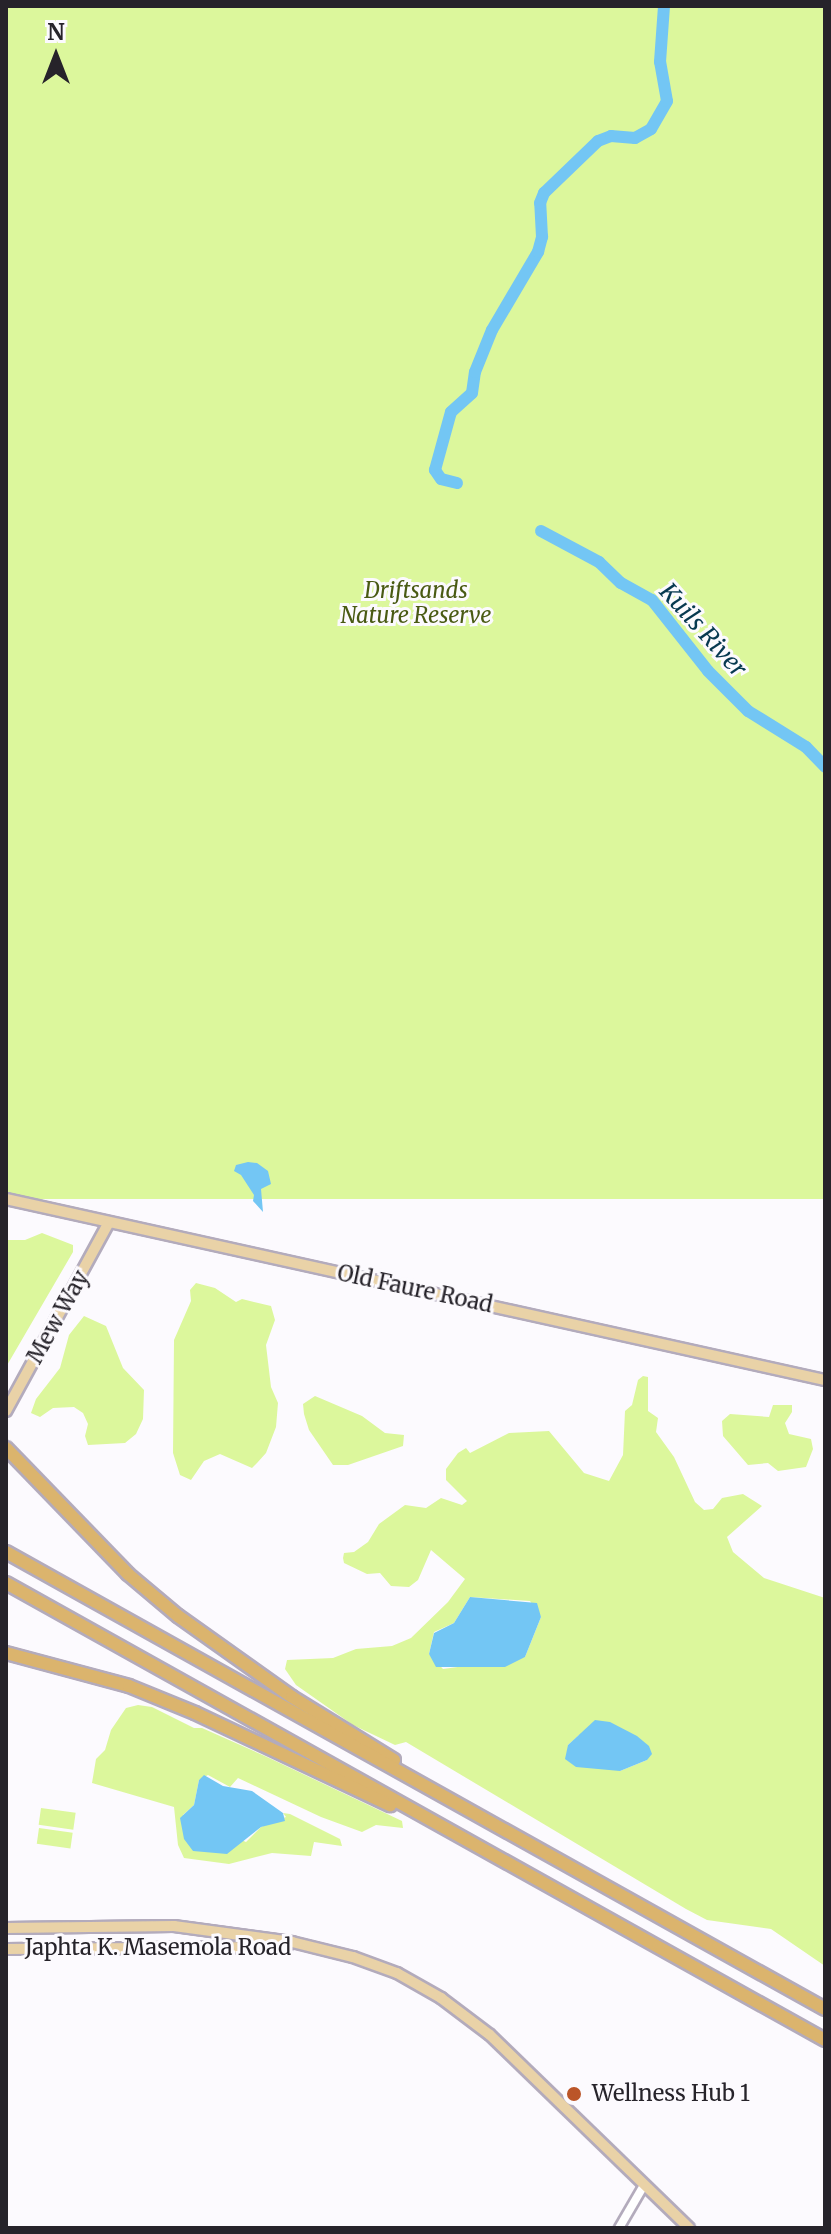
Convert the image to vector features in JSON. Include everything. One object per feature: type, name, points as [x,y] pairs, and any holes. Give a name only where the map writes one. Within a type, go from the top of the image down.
[{"type":"highway","points":[[6,1448],[128,1574],[178,1616],[254,1672],[445,1791],[470,1811]]},
{"type":"highway","points":[[6,1552],[825,2009]]},
{"type":"highway","points":[[6,1583],[825,2040]]},
{"type":"highway","points":[[6,1653],[129,1686],[195,1713],[380,1801],[423,1816]]},
{"type":"main road","name":"Old Faure Road","points":[[6,1199],[825,1380]]},
{"type":"main road","name":"Mew Way","points":[[6,1411],[109,1222]]},
{"type":"main road","name":"Japhta K. Masemola Road","points":[[6,1928],[174,1926],[309,1947],[385,1968],[455,2007],[490,2035],[643,2187],[689,2228]]},
{"type":"main road","name":"Japhta K. Masemola Road","points":[[6,1949],[309,1947]]},
{"type":"street","points":[[619,2228],[643,2187]]},
{"type":"green space","name":"Driftsands Nature Reserve","points":[[6,6],[825,6],[825,1199],[6,1199]]},
{"type":"green space","points":[[42,1233],[73,1245],[73,1252],[6,1367],[6,1240],[25,1240]]},
{"type":"green space","points":[[196,1283],[215,1288],[236,1302],[242,1299],[271,1306],[275,1320],[266,1345],[271,1387],[278,1403],[276,1427],[266,1453],[252,1468],[220,1454],[204,1461],[191,1480],[180,1475],[173,1453],[174,1340],[191,1301],[190,1290]]},
{"type":"green space","points":[[84,1316],[106,1326],[123,1368],[144,1390],[143,1419],[136,1434],[125,1443],[88,1445],[85,1436],[88,1424],[83,1413],[74,1407],[53,1408],[40,1417],[31,1413],[36,1399],[60,1368],[69,1335]]},
{"type":"green space","points":[[648,1377],[648,1411],[658,1418],[656,1432],[674,1457],[695,1502],[704,1510],[713,1509],[722,1498],[743,1494],[762,1506],[727,1537],[733,1552],[764,1578],[825,1598],[825,1966],[771,1929],[707,1920],[686,1909],[406,1742],[395,1745],[353,1725],[296,1685],[285,1669],[287,1660],[333,1658],[356,1649],[392,1646],[411,1638],[448,1602],[465,1579],[431,1550],[418,1580],[409,1587],[391,1586],[380,1573],[367,1574],[344,1563],[343,1558],[344,1553],[354,1552],[368,1542],[379,1524],[405,1505],[426,1508],[441,1498],[462,1505],[467,1501],[446,1480],[446,1469],[466,1448],[470,1453],[509,1433],[549,1431],[584,1473],[609,1481],[623,1455],[625,1411],[632,1405],[638,1380]],"holes":[[[470,1597],[530,1601],[541,1617],[525,1657],[479,1667],[443,1669],[429,1654],[434,1632],[454,1623]],[[579,1735],[647,1760],[620,1771],[568,1745]]]},
{"type":"green space","points":[[315,1396],[362,1416],[385,1433],[404,1435],[403,1446],[348,1465],[333,1465],[309,1430],[304,1414],[303,1404]]},
{"type":"green space","points":[[773,1405],[792,1405],[792,1412],[785,1423],[789,1434],[811,1439],[813,1449],[806,1467],[778,1471],[768,1463],[748,1465],[723,1436],[722,1421],[730,1414],[769,1417]]},
{"type":"green space","points":[[138,1705],[152,1707],[194,1728],[202,1728],[267,1757],[402,1821],[403,1828],[376,1825],[362,1832],[321,1817],[238,1778],[230,1787],[208,1775],[199,1780],[194,1805],[183,1815],[246,1842],[261,1827],[286,1817],[283,1813],[290,1814],[340,1839],[342,1846],[314,1842],[311,1856],[272,1853],[229,1864],[184,1858],[178,1845],[174,1807],[92,1783],[96,1759],[105,1750],[111,1730],[126,1708]]},
{"type":"green space","points":[[41,1808],[76,1813],[73,1830],[39,1825]]},
{"type":"green space","points":[[39,1828],[73,1833],[70,1849],[37,1844]]},
{"type":"water","points":[[257,1163],[268,1171],[271,1184],[261,1189],[263,1212],[253,1201],[254,1195],[241,1175],[234,1171],[236,1165]]},
{"type":"water","points":[[470,1597],[537,1603],[541,1617],[525,1657],[505,1667],[436,1667],[429,1654],[434,1633],[454,1623]]},
{"type":"water","points":[[595,1720],[610,1722],[637,1736],[649,1746],[652,1754],[647,1760],[620,1771],[576,1767],[565,1759],[568,1745]]},
{"type":"water","points":[[204,1775],[223,1786],[252,1791],[283,1813],[285,1821],[261,1827],[227,1854],[193,1851],[184,1839],[180,1818],[194,1805],[199,1780]]},
{"type":"waterway","name":"Kuils River","points":[[457,483],[441,479],[435,470],[451,412],[472,393],[475,372],[492,330],[538,252],[542,237],[540,203],[544,193],[598,141],[611,136],[635,138],[651,129],[667,101],[660,62],[664,6]]},
{"type":"waterway","name":"Kuils River","points":[[541,531],[599,562],[621,583],[652,600],[708,671],[748,711],[806,747],[825,767]]},
{"type":"place","name":"Wellness Hub 1","points":[[574,2094]]}]
